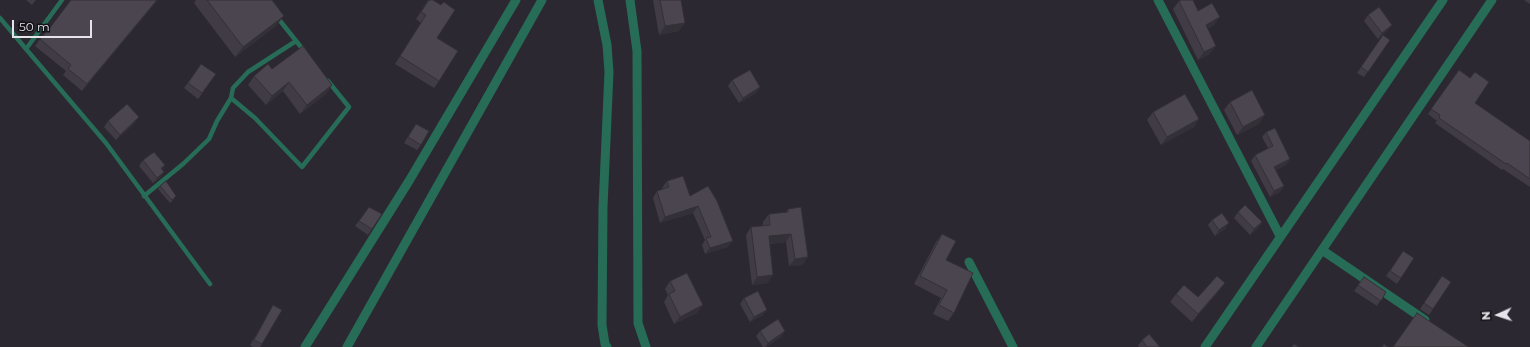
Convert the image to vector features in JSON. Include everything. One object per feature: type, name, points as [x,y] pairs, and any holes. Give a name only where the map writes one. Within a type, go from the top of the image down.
[{"type":"street","points":[[304,347],[409,181],[516,0]]},
{"type":"street","points":[[347,347],[542,0]]},
{"type":"street","points":[[598,0],[607,45],[609,72],[603,206],[602,325],[605,344],[607,347]]},
{"type":"street","points":[[630,0],[637,51],[638,324],[646,347]]},
{"type":"street","points":[[1158,0],[1280,236]]},
{"type":"street","points":[[1205,347],[1443,0]]},
{"type":"street","points":[[1256,347],[1492,0]]},
{"type":"street","points":[[1322,250],[1433,325]]},
{"type":"street","points":[[969,262],[1013,347]]},
{"type":"lane","points":[[26,49],[62,0]]},
{"type":"lane","points":[[273,12],[310,59]]},
{"type":"lane","points":[[0,18],[106,143],[210,284]]},
{"type":"lane","points":[[144,196],[183,164],[209,139],[217,121],[231,98],[233,88],[248,72],[296,41]]},
{"type":"lane","points":[[231,98],[255,118],[302,167],[349,107],[325,77]]},
{"type":"building","points":[[71,0],[157,0],[87,84],[68,69],[71,65],[40,39]]},
{"type":"building","points":[[207,0],[272,0],[284,16],[243,47]]},
{"type":"building","points":[[429,0],[433,0],[441,5],[444,2],[455,10],[437,38],[458,51],[439,81],[400,56],[426,15],[421,12]]},
{"type":"building","points":[[660,0],[681,0],[685,23],[665,26]]},
{"type":"building","points":[[1193,0],[1198,11],[1212,3],[1220,17],[1206,25],[1216,46],[1204,52],[1179,1]]},
{"type":"building","points":[[1379,7],[1392,25],[1382,33],[1368,15]]},
{"type":"building","points":[[1383,35],[1390,40],[1368,72],[1361,67]]},
{"type":"building","points":[[303,46],[332,85],[307,105],[289,82],[272,96],[254,76],[268,64],[272,69]]},
{"type":"building","points":[[201,64],[216,74],[202,93],[188,83]]},
{"type":"building","points":[[750,70],[760,87],[743,98],[732,80]]},
{"type":"building","points":[[1459,70],[1470,78],[1475,72],[1489,82],[1475,103],[1530,141],[1530,179],[1439,118],[1440,115],[1431,109]]},
{"type":"building","points":[[1252,90],[1265,115],[1243,127],[1230,102]]},
{"type":"building","points":[[1185,94],[1199,119],[1167,137],[1153,112]]},
{"type":"building","points":[[127,104],[139,117],[120,135],[108,121]]},
{"type":"building","points":[[416,124],[429,131],[421,145],[408,137]]},
{"type":"building","points":[[1275,128],[1290,159],[1274,167],[1284,186],[1274,191],[1255,155],[1273,146],[1266,132]]},
{"type":"building","points":[[154,152],[165,165],[161,168],[164,172],[157,178],[143,160]]},
{"type":"building","points":[[683,176],[690,196],[708,186],[717,201],[733,241],[710,248],[706,238],[711,237],[698,206],[665,217],[657,191],[669,187],[667,181]]},
{"type":"building","points":[[166,181],[176,196],[172,200],[160,186]]},
{"type":"building","points":[[1245,205],[1262,222],[1254,229],[1238,212]]},
{"type":"building","points":[[369,207],[382,214],[372,229],[359,221]]},
{"type":"building","points":[[801,207],[808,257],[795,259],[791,234],[769,236],[773,275],[757,277],[751,227],[770,225],[769,214],[788,212],[788,209]]},
{"type":"building","points":[[1222,213],[1229,223],[1219,230],[1212,220]]},
{"type":"building","points":[[942,234],[956,241],[946,260],[973,273],[954,313],[939,305],[947,290],[920,276]]},
{"type":"building","points":[[1403,251],[1414,258],[1401,278],[1390,271]]},
{"type":"building","points":[[687,273],[703,305],[680,317],[669,294],[675,291],[670,281]]},
{"type":"building","points":[[1217,276],[1225,283],[1198,314],[1176,294],[1184,285],[1198,297]]},
{"type":"building","points":[[1442,276],[1451,282],[1433,309],[1424,303]]},
{"type":"building","points":[[1364,277],[1386,292],[1381,301],[1358,285]]},
{"type":"building","points":[[758,291],[767,310],[754,317],[744,298]]},
{"type":"building","points":[[273,305],[282,310],[262,344],[254,340]]},
{"type":"building","points":[[1417,313],[1467,346],[1468,347],[1393,347]]},
{"type":"building","points":[[778,319],[785,331],[768,343],[760,331]]},
{"type":"building","points":[[1149,334],[1160,347],[1147,347],[1142,340]]},
{"type":"building","points":[[1294,344],[1299,347],[1292,347]]}]
